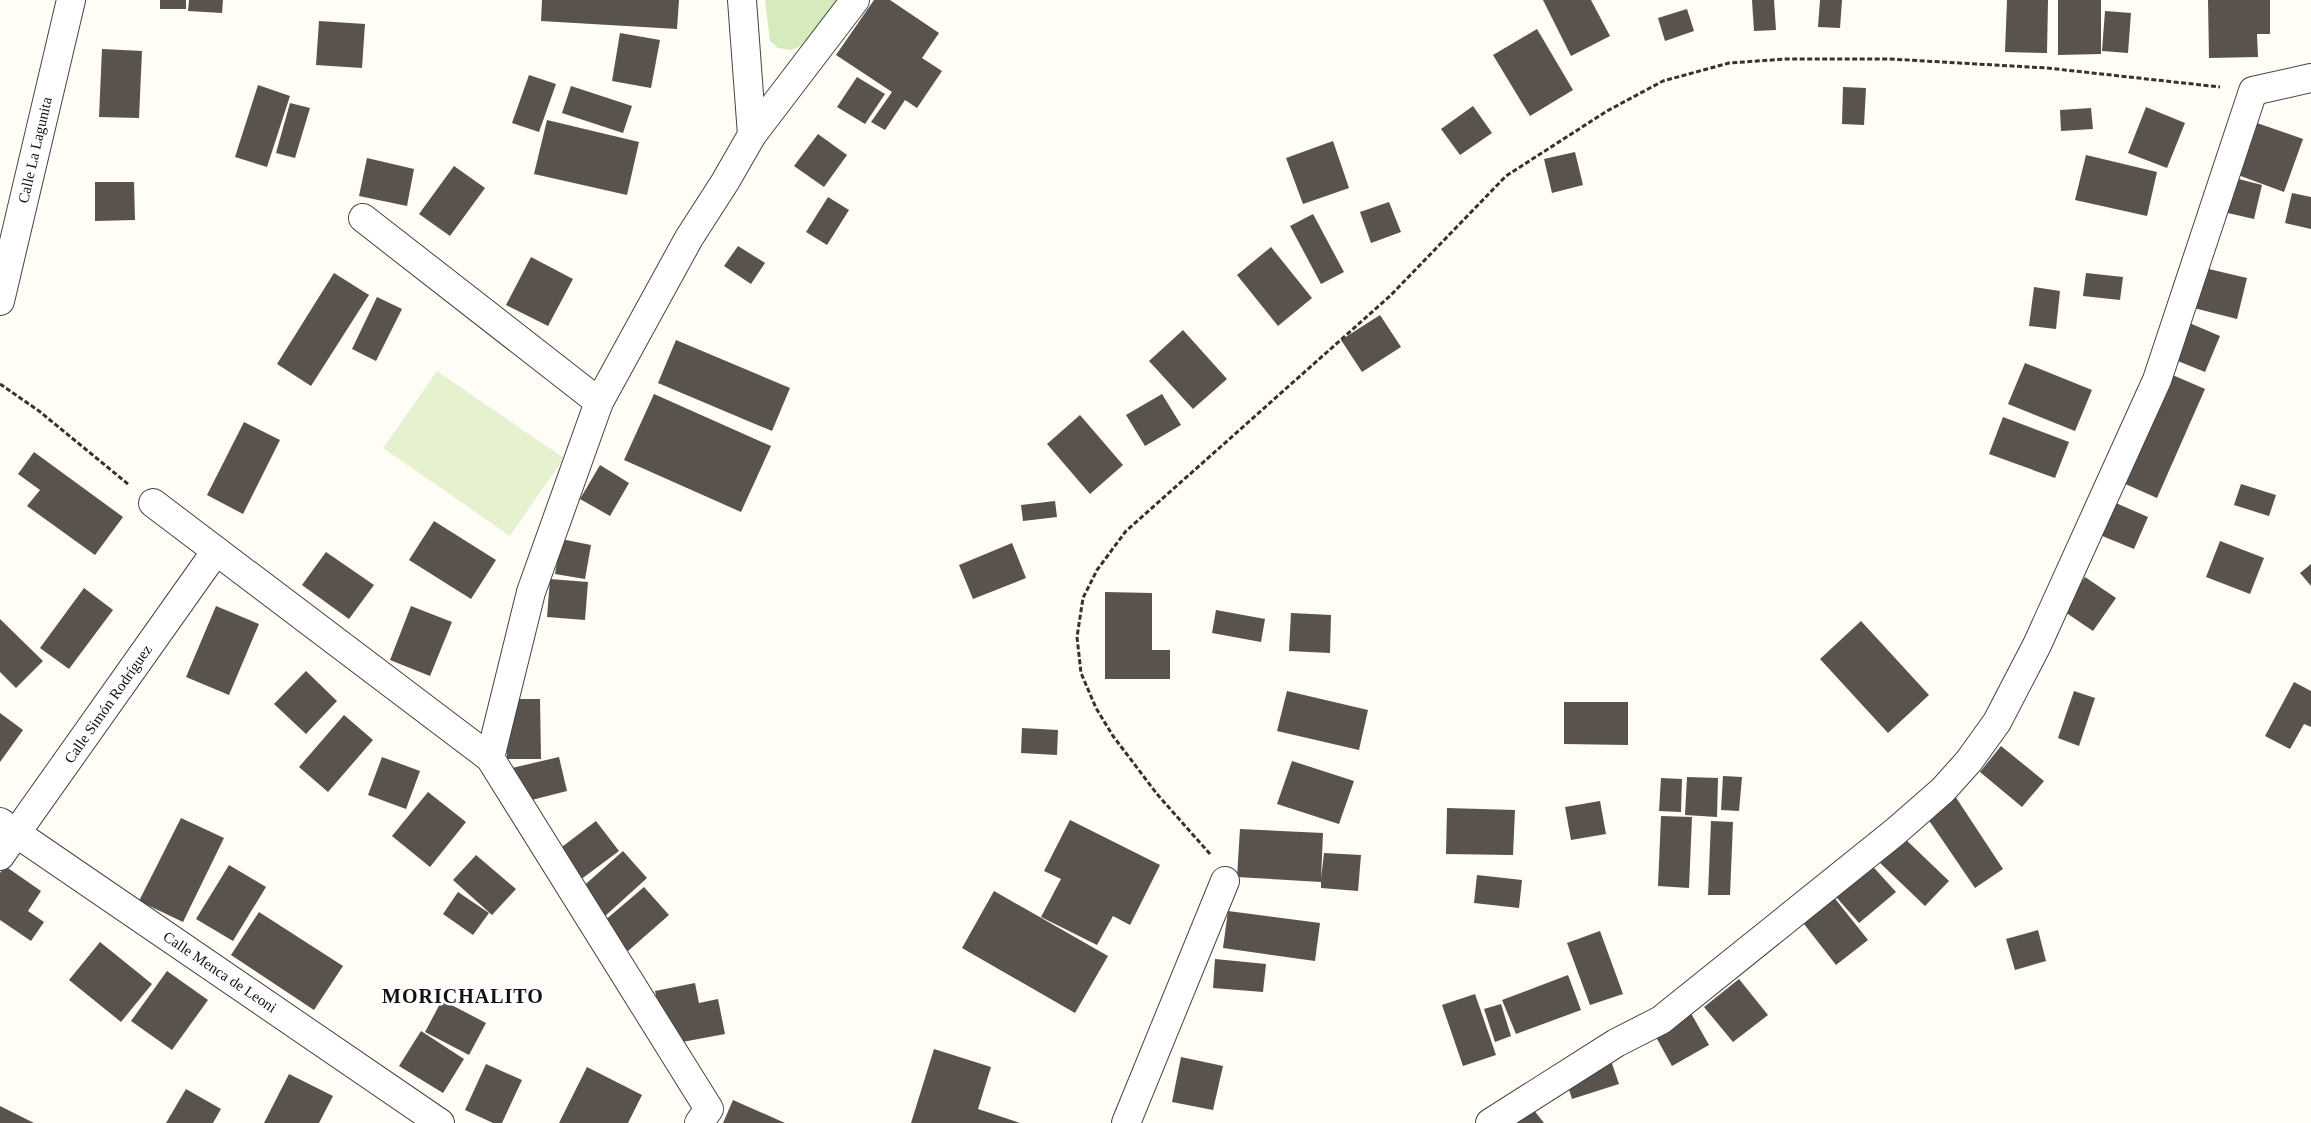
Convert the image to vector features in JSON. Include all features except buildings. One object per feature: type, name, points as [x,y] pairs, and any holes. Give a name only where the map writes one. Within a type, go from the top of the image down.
[{"type":"street","name":"Calle La Lagunita","points":[[0,301],[71,0]]},
{"type":"street","points":[[742,0],[752,135]]},
{"type":"street","points":[[490,758],[531,592],[599,402],[689,238],[752,135],[854,0]]},
{"type":"street","points":[[1490,1123],[1616,1043],[1661,1020],[1895,832],[1943,790],[1969,761],[1997,722],[2037,645],[2157,380],[2253,91],[2311,78]]},
{"type":"street","points":[[363,218],[599,402]]},
{"type":"street","points":[[153,503],[490,758],[704,1116]]},
{"type":"street","name":"Calle Simón Rodríguez","points":[[0,856],[8,827],[216,551]]},
{"type":"street","name":"Calle Menca de Leoni","points":[[8,827],[440,1123]]},
{"type":"street","points":[[1126,1123],[1225,881]]},
{"type":"path","points":[[1225,881],[1205,848],[1132,763],[1096,708],[1082,673],[1078,637],[1083,598],[1097,570],[1126,531],[1390,296],[1506,176],[1607,111],[1663,81],[1729,63],[1786,59],[1890,59],[2047,68],[2253,91]]},
{"type":"path","points":[[0,384],[39,411],[100,463],[153,503]]},
{"type":"green space","points":[[765,0],[839,0],[804,45],[791,50],[778,48],[770,41]]},
{"type":"green space","points":[[437,371],[564,458],[510,536],[383,448]]},
{"type":"district","name":"MORICHALITO","points":[[463,996]]}]
